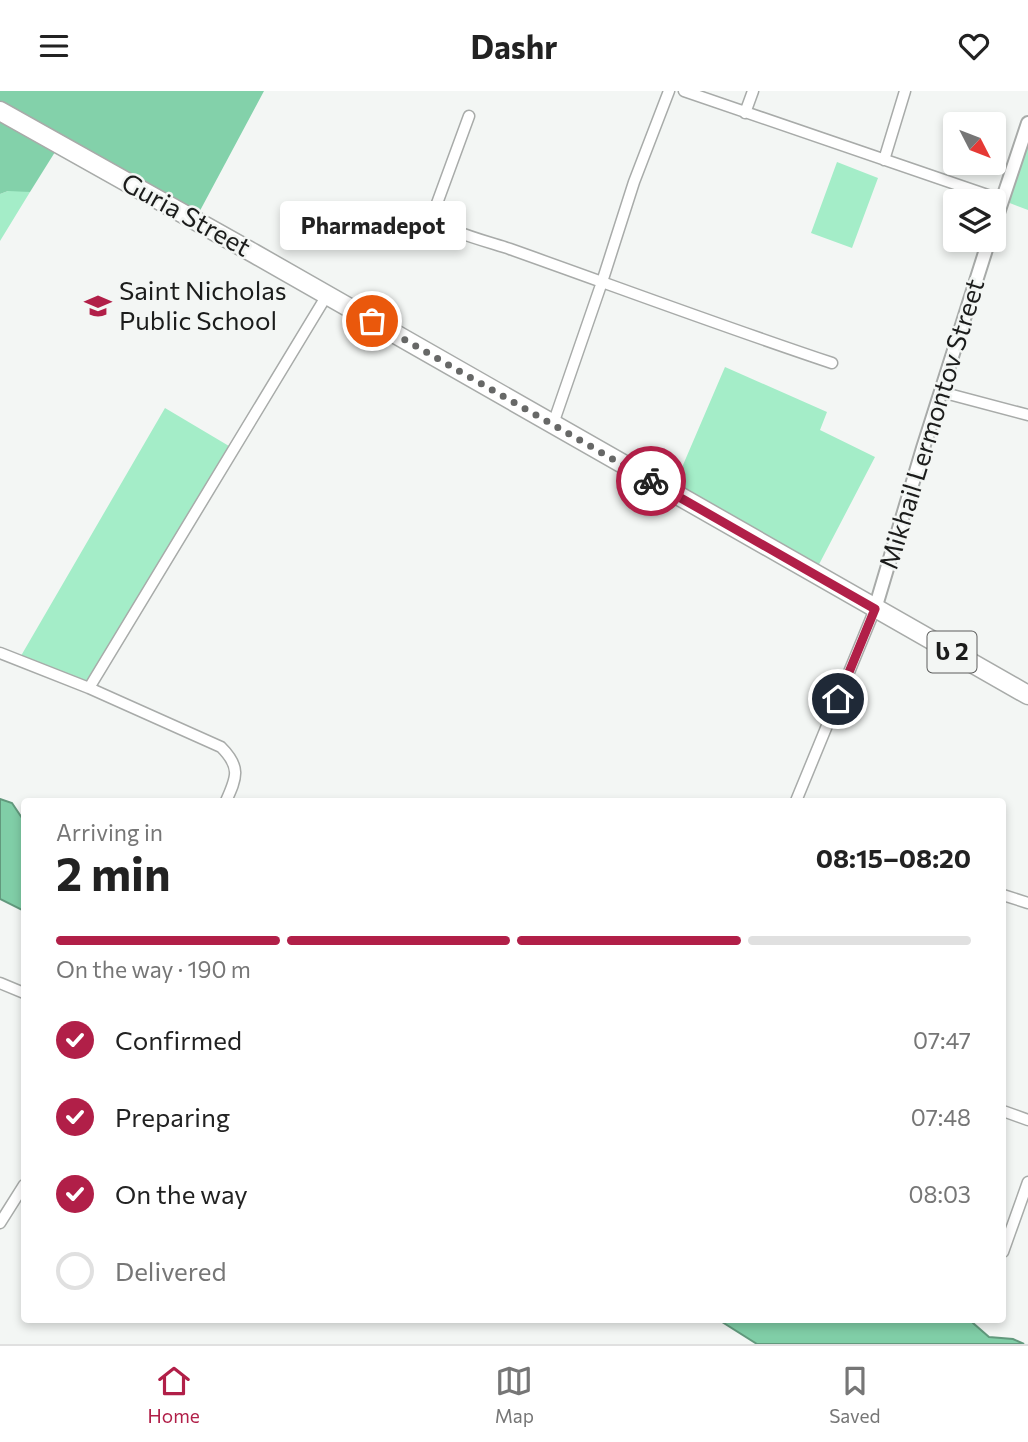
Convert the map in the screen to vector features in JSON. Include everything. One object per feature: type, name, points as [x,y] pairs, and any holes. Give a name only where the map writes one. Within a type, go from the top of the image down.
[{"type":"highway","name":"Guria Street","points":[[0,111],[1028,695]]},
{"type":"street","points":[[553,424],[634,182],[669,91]]},
{"type":"street","points":[[684,91],[970,189]]},
{"type":"street","points":[[745,113],[753,91]]},
{"type":"street","points":[[884,160],[905,91]]},
{"type":"street","points":[[469,116],[432,216],[434,221],[455,231],[832,363]]},
{"type":"street","points":[[1006,189],[1028,123]]},
{"type":"street","name":"Mikhail Lermontov Street","points":[[797,798],[875,609],[985,252]]},
{"type":"street","points":[[89,688],[327,295]]},
{"type":"street","points":[[941,392],[1028,415]]},
{"type":"street","points":[[0,653],[89,688],[221,747],[236,768],[234,785],[228,798]]},
{"type":"street","points":[[1006,896],[1028,903]]},
{"type":"street","points":[[0,983],[21,992]]},
{"type":"street","points":[[1006,1112],[1028,1120]]},
{"type":"street","points":[[1006,1244],[1028,1182]]},
{"type":"street","points":[[0,1223],[21,1190]]},
{"type":"shaded area","points":[[0,91],[264,91],[195,220],[60,144],[30,192],[8,191],[0,194]]},
{"type":"shaded area","points":[[1028,123],[1028,210],[1006,202],[1006,189]]},
{"type":"shaded area","points":[[837,162],[878,178],[852,248],[811,233]]},
{"type":"shaded area","points":[[22,190],[30,192],[0,241],[0,194]]},
{"type":"shaded area","points":[[725,367],[827,412],[820,430],[875,457],[814,574],[671,493]]},
{"type":"shaded area","points":[[165,408],[234,449],[89,688],[18,661]]},
{"type":"shaded area","points":[[0,799],[12,803],[21,816],[21,910],[0,899]]},
{"type":"shaded area","points":[[724,1323],[973,1323],[989,1337],[1013,1339],[1024,1344],[757,1344]]},
{"type":"way so far","points":[[372,321],[651,481]]},
{"type":"place","name":"Saint Nicholas Public School","points":[[98,306]]},
{"type":"place","name":"Pharmadepot","points":[[372,321]]},
{"type":"route","points":[[651,481],[875,609],[838,699]]}]
